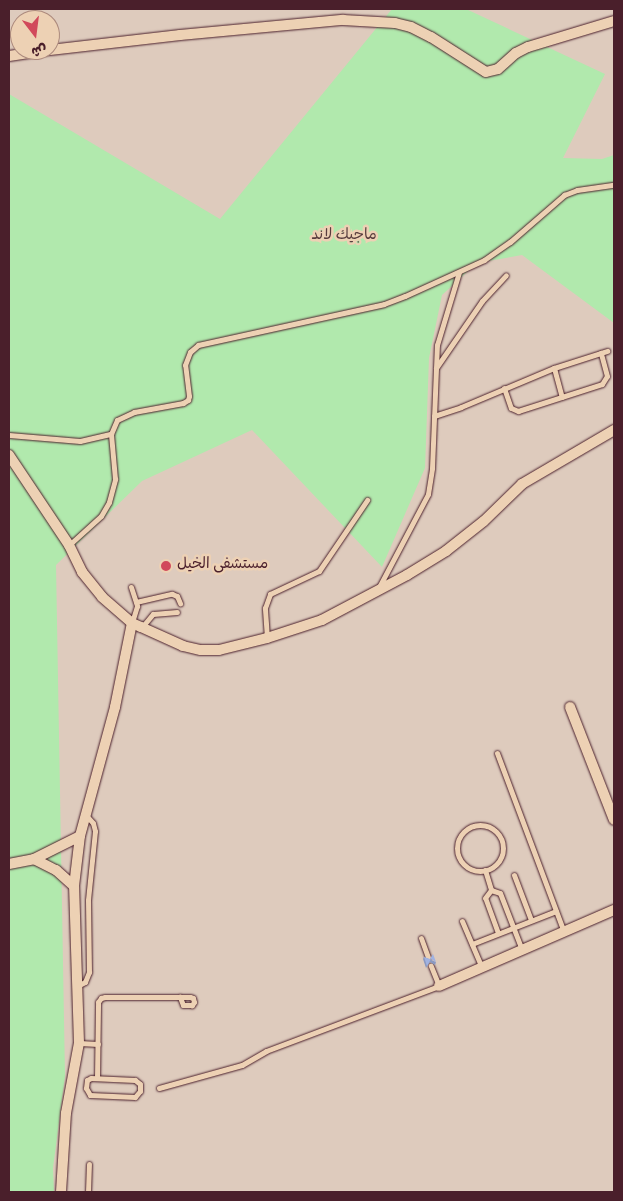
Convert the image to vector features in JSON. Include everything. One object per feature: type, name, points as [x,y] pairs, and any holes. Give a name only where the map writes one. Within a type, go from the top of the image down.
[{"type":"street","points":[[60,49],[180,35],[343,20],[395,23],[411,28],[431,37],[486,72],[498,69],[516,53],[528,47],[614,21]]},
{"type":"street","points":[[9,455],[69,544],[85,577],[102,597],[137,625],[183,646],[201,650],[219,650],[268,638],[322,620],[428,564],[484,521],[527,480],[614,430]]},
{"type":"street","points":[[61,1192],[66,1113],[79,1043],[74,886],[80,836],[84,814],[137,625]]},
{"type":"street","points":[[570,707],[614,820]]},
{"type":"street","points":[[9,864],[34,859],[80,836]]},
{"type":"street","points":[[34,859],[56,870],[74,886]]},
{"type":"street","points":[[439,986],[614,910]]},
{"type":"lane","points":[[69,544],[101,516],[109,502],[115,479],[111,434],[117,420],[125,414],[183,403],[188,400],[185,365],[190,352],[198,345],[384,304],[432,286],[484,260],[510,242],[564,195],[578,190],[614,185]]},
{"type":"lane","points":[[377,590],[428,494],[432,468],[439,337],[459,272]]},
{"type":"lane","points":[[436,369],[482,301],[506,275]]},
{"type":"lane","points":[[434,416],[461,408],[504,388],[554,368],[604,352],[607,376],[604,382],[518,411],[511,408],[504,388]]},
{"type":"lane","points":[[554,368],[562,397]]},
{"type":"lane","points":[[9,435],[80,441],[111,434]]},
{"type":"lane","points":[[268,638],[266,603],[270,594],[319,571],[367,500]]},
{"type":"lane","points":[[132,587],[136,602],[137,625]]},
{"type":"lane","points":[[136,602],[172,594],[177,596],[180,603]]},
{"type":"lane","points":[[137,625],[153,614],[177,612]]},
{"type":"lane","points":[[497,753],[564,932]]},
{"type":"lane","points":[[76,986],[85,982],[89,972],[88,900],[94,831],[93,823],[84,814]]},
{"type":"lane","points":[[474,826],[485,826],[495,831],[502,845],[498,861],[485,870],[469,868],[461,860],[457,850],[461,835],[474,826]]},
{"type":"lane","points":[[485,870],[491,890]]},
{"type":"lane","points":[[514,875],[531,920]]},
{"type":"lane","points":[[491,890],[500,893],[522,950]]},
{"type":"lane","points":[[491,890],[485,898],[498,933]]},
{"type":"lane","points":[[472,944],[556,912]]},
{"type":"lane","points":[[462,921],[482,968]]},
{"type":"lane","points":[[422,938],[428,957]]},
{"type":"lane","points":[[159,1088],[242,1065],[266,1051],[439,986],[431,966]]},
{"type":"lane","points":[[97,1078],[98,1002],[101,998],[180,997]]},
{"type":"lane","points":[[79,1043],[98,1044]]},
{"type":"lane","points":[[90,1078],[97,1078],[135,1080],[140,1084],[139,1094],[132,1097],[90,1095],[86,1090],[86,1082],[90,1078]]},
{"type":"lane","points":[[88,1192],[89,1164]]},
{"type":"green space","name":"ماجيك لاند","points":[[392,9],[466,9],[605,74],[563,158],[602,159],[614,155],[614,323],[522,255],[477,263],[442,295],[429,358],[425,468],[382,567],[252,430],[142,481],[56,565],[65,1076],[53,1168],[54,1192],[9,1192],[9,94],[220,219]]},
{"type":"building","points":[[433,954],[436,962],[431,959],[427,966],[424,957],[430,959]]},
{"type":"place","name":"مستشفى الخيل","points":[[166,566]]}]
